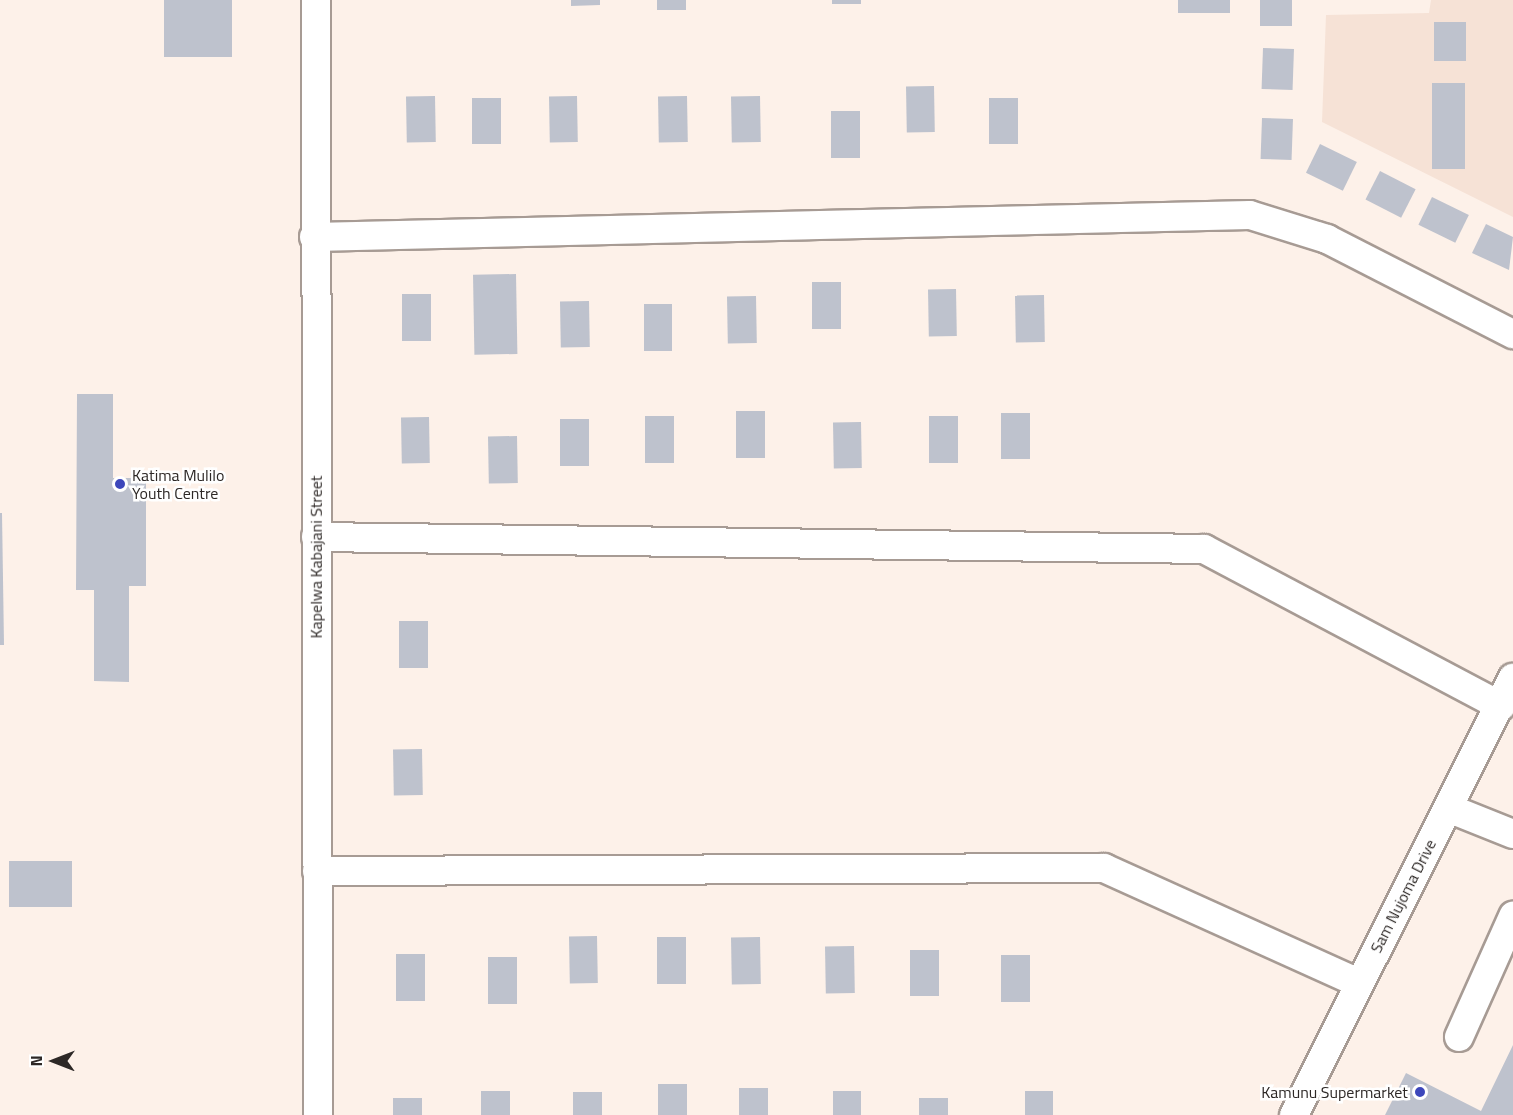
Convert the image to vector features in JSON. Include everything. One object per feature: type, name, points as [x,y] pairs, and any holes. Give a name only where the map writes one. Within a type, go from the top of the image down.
[{"type":"street","name":"Kapelwa Kabajani Street","points":[[316,0],[314,237],[318,1115]]},
{"type":"street","points":[[314,237],[1250,215],[1327,239],[1513,334]]},
{"type":"street","points":[[316,537],[1204,549],[1501,706]]},
{"type":"street","name":"Sam Nujoma Drive","points":[[1294,1115],[1501,706],[1513,678]]},
{"type":"street","points":[[1448,808],[1513,834]]},
{"type":"street","points":[[317,871],[1104,868],[1359,983]]},
{"type":"street","points":[[1459,1036],[1513,916]]},
{"type":"shaded area","points":[[1431,0],[1513,0],[1513,217],[1322,122],[1326,15],[1429,13]]},
{"type":"building","points":[[164,0],[232,0],[232,57],[164,57]]},
{"type":"building","points":[[571,0],[600,0],[600,5],[571,6]]},
{"type":"building","points":[[657,0],[686,0],[686,10],[657,10]]},
{"type":"building","points":[[832,0],[861,0],[861,4],[832,4]]},
{"type":"building","points":[[1178,0],[1230,0],[1230,13],[1178,13]]},
{"type":"building","points":[[1260,0],[1292,0],[1292,26],[1260,26]]},
{"type":"building","points":[[1434,22],[1466,22],[1466,61],[1434,61]]},
{"type":"building","points":[[1263,48],[1294,49],[1293,90],[1262,89]]},
{"type":"building","points":[[1432,83],[1465,83],[1465,169],[1432,169]]},
{"type":"building","points":[[906,86],[934,86],[935,132],[907,132]]},
{"type":"building","points":[[435,96],[436,142],[407,142],[406,97]]},
{"type":"building","points":[[549,96],[577,96],[578,142],[550,142]]},
{"type":"building","points":[[687,96],[688,142],[659,142],[658,97]]},
{"type":"building","points":[[760,96],[761,142],[732,142],[731,97]]},
{"type":"building","points":[[472,98],[501,98],[501,144],[472,144]]},
{"type":"building","points":[[989,98],[1018,98],[1018,144],[989,144]]},
{"type":"building","points":[[831,111],[860,111],[860,158],[831,158]]},
{"type":"building","points":[[1262,118],[1293,119],[1292,160],[1261,159]]},
{"type":"building","points":[[1320,144],[1357,162],[1343,191],[1306,173]]},
{"type":"building","points":[[1380,171],[1416,189],[1401,218],[1365,200]]},
{"type":"building","points":[[1432,197],[1469,215],[1455,243],[1418,225]]},
{"type":"building","points":[[1486,224],[1513,237],[1509,270],[1472,253]]},
{"type":"building","points":[[516,274],[517,354],[474,355],[473,275]]},
{"type":"building","points":[[812,282],[841,282],[841,329],[812,329]]},
{"type":"building","points":[[928,289],[956,289],[957,336],[929,336]]},
{"type":"building","points":[[402,294],[431,294],[431,341],[402,341]]},
{"type":"building","points":[[1044,295],[1045,342],[1016,342],[1015,296]]},
{"type":"building","points":[[756,296],[757,343],[728,343],[727,297]]},
{"type":"building","points":[[589,301],[590,347],[561,347],[560,302]]},
{"type":"building","points":[[644,304],[672,304],[672,351],[644,351]]},
{"type":"building","points":[[77,394],[113,394],[113,478],[146,478],[146,586],[129,586],[129,682],[94,681],[94,590],[76,590]]},
{"type":"building","points":[[736,411],[765,411],[765,458],[736,458]]},
{"type":"building","points":[[1001,413],[1030,413],[1030,459],[1001,459]]},
{"type":"building","points":[[645,416],[674,416],[674,463],[645,463]]},
{"type":"building","points":[[929,416],[958,416],[958,463],[929,463]]},
{"type":"building","points":[[401,417],[429,417],[430,463],[402,463]]},
{"type":"building","points":[[560,419],[589,419],[589,466],[560,466]]},
{"type":"building","points":[[833,422],[861,422],[862,468],[834,468]]},
{"type":"building","points":[[517,436],[518,483],[489,483],[488,437]]},
{"type":"building","points":[[0,513],[2,513],[4,645],[0,645]]},
{"type":"building","points":[[399,621],[428,621],[428,668],[399,668]]},
{"type":"building","points":[[422,749],[423,795],[394,795],[393,750]]},
{"type":"building","points":[[9,861],[72,861],[72,907],[9,907]]},
{"type":"building","points":[[569,936],[597,936],[598,983],[570,983]]},
{"type":"building","points":[[657,937],[686,937],[686,984],[657,984]]},
{"type":"building","points":[[760,937],[761,984],[732,984],[731,938]]},
{"type":"building","points":[[854,946],[855,993],[826,993],[825,947]]},
{"type":"building","points":[[910,950],[939,950],[939,996],[910,996]]},
{"type":"building","points":[[396,954],[425,954],[425,1001],[396,1001]]},
{"type":"building","points":[[1001,955],[1030,955],[1030,1002],[1001,1002]]},
{"type":"building","points":[[488,957],[517,957],[517,1004],[488,1004]]},
{"type":"building","name":"Kamunu Supermarket","points":[[1513,1045],[1513,1115],[1385,1115],[1406,1073],[1481,1111]]},
{"type":"building","points":[[658,1084],[687,1084],[687,1115],[658,1115]]},
{"type":"building","points":[[739,1088],[768,1088],[768,1115],[739,1115]]},
{"type":"building","points":[[481,1091],[510,1091],[510,1115],[481,1115]]},
{"type":"building","points":[[833,1091],[861,1091],[861,1115],[833,1115]]},
{"type":"building","points":[[1025,1091],[1053,1091],[1053,1115],[1025,1115]]},
{"type":"building","points":[[573,1092],[602,1092],[602,1115],[573,1115]]},
{"type":"building","points":[[393,1098],[422,1098],[422,1115],[393,1115]]},
{"type":"building","points":[[919,1098],[948,1098],[948,1115],[919,1115]]},
{"type":"place","name":"Katima Mulilo Youth Centre","points":[[120,484]]},
{"type":"place","name":"Kamunu Supermarket","points":[[1420,1092]]}]
